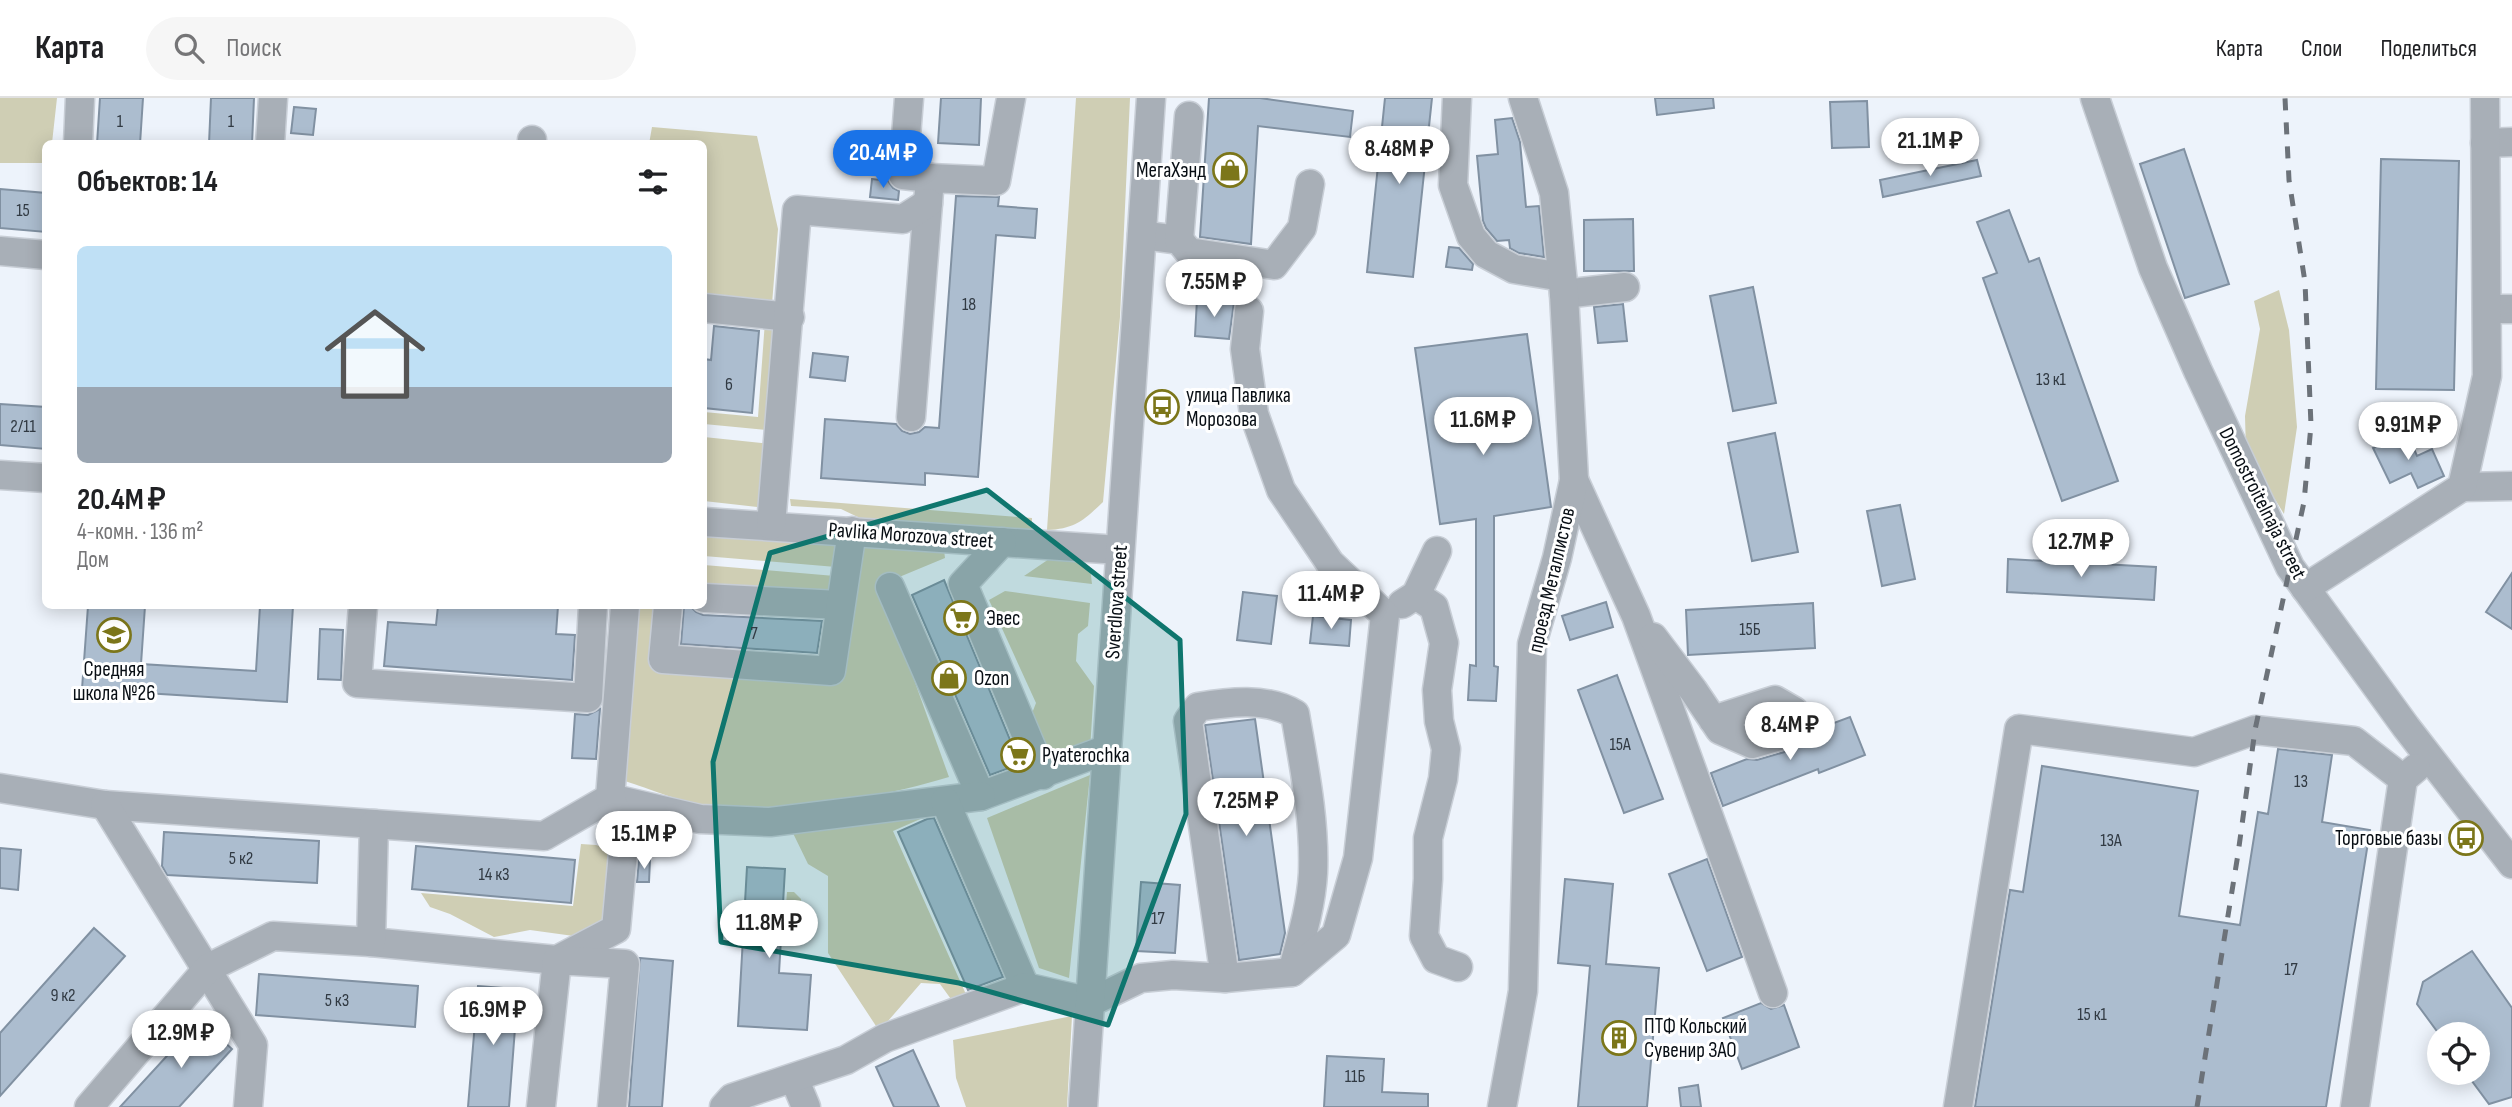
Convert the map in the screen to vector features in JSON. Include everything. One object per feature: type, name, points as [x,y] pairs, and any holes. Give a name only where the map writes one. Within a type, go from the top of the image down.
[{"type":"street","points":[[78,140],[80,98]]},
{"type":"street","points":[[270,140],[273,98]]},
{"type":"street","points":[[909,98],[903,175],[929,191]]},
{"type":"street","points":[[771,525],[797,210],[903,219],[929,191],[996,181],[1011,98]]},
{"type":"street","name":"Sverdlova street","points":[[1083,1107],[1151,98]]},
{"type":"street","name":"проезд Металлистов","points":[[1502,1107],[1523,991],[1532,644],[1557,558],[1574,480],[1563,286],[1554,192],[1524,98]]},
{"type":"street","name":"Domostroitelnaja street","points":[[2095,98],[2158,279],[2197,372],[2290,567],[2428,756],[2512,864]]},
{"type":"street","points":[[2462,487],[2499,309],[2499,143],[2485,98]]},
{"type":"street","points":[[1457,99],[1453,185],[1471,236],[1486,254],[1514,270],[1563,286],[1625,287]]},
{"type":"street","points":[[1179,240],[1189,116]]},
{"type":"street","points":[[1142,235],[1179,240],[1189,252],[1274,265],[1302,228],[1310,184]]},
{"type":"street","points":[[911,417],[929,191]]},
{"type":"street","points":[[0,251],[42,254]]},
{"type":"street","points":[[707,308],[790,317]]},
{"type":"street","points":[[1249,311],[1245,349],[1254,414],[1281,490],[1330,563],[1385,615]]},
{"type":"street","points":[[0,475],[42,478]]},
{"type":"street","points":[[1574,480],[1636,616],[1773,993]]},
{"type":"street","points":[[2305,588],[2462,487],[2512,486]]},
{"type":"street","name":"Pavlika Morozova street","points":[[707,522],[1119,550]]},
{"type":"street","points":[[668,609],[663,659],[831,671],[852,531]]},
{"type":"street","points":[[1002,542],[963,584],[1044,775]]},
{"type":"street","points":[[1385,615],[1416,595],[1437,551]]},
{"type":"street","points":[[890,587],[981,796]]},
{"type":"street","points":[[1416,595],[1434,607],[1444,643],[1437,690],[1439,721],[1446,749],[1443,779],[1428,838],[1424,936],[1436,959],[1458,967]]},
{"type":"street","points":[[707,598],[839,606]]},
{"type":"street","points":[[363,609],[357,682],[588,698],[593,609]]},
{"type":"street","points":[[557,960],[616,929],[625,831],[610,798],[625,609]]},
{"type":"street","points":[[724,1107],[732,1098],[846,1060],[885,1038],[1025,987],[1091,1002],[1141,978],[1173,975],[1225,978],[1292,972],[1336,935],[1358,858],[1385,615]]},
{"type":"street","points":[[1636,616],[1713,720]]},
{"type":"street","points":[[1225,978],[1188,721],[1198,707],[1226,702],[1284,707],[1295,714],[1312,811],[1313,873],[1308,914],[1292,972]]},
{"type":"street","points":[[1958,1107],[2019,729],[2194,752],[2255,730],[2354,741],[2403,779]]},
{"type":"street","points":[[0,788],[105,805],[544,836],[610,798],[701,819],[770,822],[981,796],[1044,775],[1105,750]]},
{"type":"street","points":[[2356,1107],[2403,779],[2428,756]]},
{"type":"street","points":[[945,801],[1025,987]]},
{"type":"street","points":[[105,805],[208,968],[253,1045],[248,1107]]},
{"type":"street","points":[[371,942],[374,824]]},
{"type":"street","points":[[89,1107],[208,968],[273,936],[625,964],[612,1107]]},
{"type":"street","points":[[541,1107],[557,960]]},
{"type":"street","points":[[794,1078],[806,1107]]},
{"type":"highlighted area","points":[[987,490],[1180,640],[1186,814],[1108,1025],[959,983],[721,942],[713,762],[770,553]]},
{"type":"green space","points":[[0,98],[57,98],[52,140],[42,140],[42,163],[0,163]]},
{"type":"green space","points":[[1076,98],[1130,98],[1120,317],[1103,502],[1078,522],[1065,528],[1047,530]]},
{"type":"green space","points":[[652,127],[757,136],[778,229],[772,304],[707,296],[707,140],[650,140]]},
{"type":"green space","points":[[2279,290],[2289,330],[2297,427],[2284,514],[2246,452],[2245,416],[2260,329],[2254,301]]},
{"type":"green space","points":[[765,321],[780,322],[766,430],[707,424],[707,412],[758,417]]},
{"type":"green space","points":[[707,437],[772,444],[767,508],[707,501]]},
{"type":"green space","points":[[790,499],[1032,518],[1032,530],[862,519],[841,509],[791,506]]},
{"type":"green space","points":[[707,535],[840,543],[836,567],[707,556]]},
{"type":"green space","points":[[860,544],[944,550],[945,558],[880,585],[949,777],[892,792],[830,802],[767,807],[699,805],[625,781],[637,609],[656,609],[651,668],[842,682],[853,581]]},
{"type":"green space","points":[[1049,559],[1084,562],[1090,567],[1092,584],[1024,576]]},
{"type":"green space","points":[[707,565],[835,576],[832,593],[707,585]]},
{"type":"green space","points":[[1005,591],[1090,603],[1088,626],[1078,634],[1076,661],[1094,686],[1090,750],[1065,762],[1044,754],[1029,721],[1036,703],[989,600]]},
{"type":"green space","points":[[1090,775],[1069,978],[1039,968],[987,818]]},
{"type":"green space","points":[[934,813],[893,831],[969,1001],[956,1006],[940,984],[921,983],[888,1021],[876,1026],[828,953],[828,876],[808,864],[790,827]]},
{"type":"green space","points":[[581,844],[615,851],[608,924],[581,937],[530,930],[494,937],[450,914],[430,907],[421,893],[573,906]]},
{"type":"green space","points":[[787,892],[794,892],[801,899],[799,937],[790,946],[783,945]]},
{"type":"green space","points":[[1072,1016],[1067,1107],[966,1107],[956,1078],[953,1040]]},
{"type":"building","points":[[100,98],[143,98],[140,140],[97,140]]},
{"type":"building","points":[[211,98],[254,98],[252,140],[209,140]]},
{"type":"building","points":[[941,98],[981,98],[979,145],[938,143]]},
{"type":"building","name":"МегаХэнд","points":[[1209,98],[1260,98],[1353,111],[1350,137],[1258,126],[1251,244],[1200,237]]},
{"type":"building","points":[[1385,98],[1432,98],[1413,277],[1367,272]]},
{"type":"building","points":[[1655,98],[1713,98],[1714,108],[1657,115]]},
{"type":"building","points":[[1867,101],[1869,147],[1832,148],[1830,102]]},
{"type":"building","points":[[294,107],[316,109],[313,135],[291,133]]},
{"type":"building","points":[[1512,118],[1520,142],[1526,207],[1539,206],[1544,257],[1519,253],[1510,248],[1509,240],[1497,241],[1483,221],[1477,156],[1498,154],[1495,120]]},
{"type":"building","points":[[2184,149],[2229,284],[2185,298],[2140,164]]},
{"type":"building","points":[[2381,159],[2459,161],[2454,390],[2376,389]]},
{"type":"building","points":[[1977,160],[1981,176],[1883,197],[1880,180]]},
{"type":"building","points":[[872,179],[888,181],[899,191],[898,200],[870,197]]},
{"type":"building","points":[[0,189],[42,193],[42,232],[0,228]]},
{"type":"building","points":[[956,196],[999,197],[998,206],[1037,209],[1035,238],[996,235],[978,477],[925,473],[925,485],[821,478],[825,419],[896,424],[902,431],[910,434],[925,427],[939,428]]},
{"type":"building","points":[[2009,210],[2029,262],[2039,258],[2118,481],[2062,501],[1983,278],[1997,273],[1977,222]]},
{"type":"building","points":[[1633,219],[1634,271],[1584,271],[1584,220]]},
{"type":"building","points":[[1449,247],[1459,248],[1473,264],[1472,270],[1446,267]]},
{"type":"building","points":[[1753,287],[1776,403],[1733,411],[1710,296]]},
{"type":"building","points":[[1197,299],[1234,302],[1229,339],[1195,336]]},
{"type":"building","points":[[1623,304],[1627,341],[1598,343],[1594,307]]},
{"type":"building","points":[[714,326],[759,331],[752,413],[707,408],[707,359],[711,360]]},
{"type":"building","points":[[1527,334],[1551,507],[1494,516],[1494,666],[1498,667],[1496,701],[1468,700],[1470,665],[1476,666],[1476,519],[1440,524],[1415,348]]},
{"type":"building","points":[[813,353],[848,357],[845,381],[810,377]]},
{"type":"building","points":[[0,404],[42,407],[42,449],[0,445]]},
{"type":"building","points":[[1775,433],[1798,552],[1752,561],[1728,443]]},
{"type":"building","points":[[2407,433],[2417,456],[2432,449],[2444,476],[2418,488],[2411,473],[2390,483],[2373,448]]},
{"type":"building","points":[[1900,505],[1915,579],[1882,586],[1867,511]]},
{"type":"building","points":[[2008,559],[2156,567],[2154,600],[2007,592]]},
{"type":"building","points":[[2512,573],[2512,629],[2486,612]]},
{"type":"building","points":[[944,580],[1020,764],[990,775],[912,595]]},
{"type":"building","points":[[1243,592],[1277,596],[1271,644],[1237,640]]},
{"type":"building","points":[[1606,602],[1613,627],[1570,640],[1562,616]]},
{"type":"building","points":[[1813,603],[1815,648],[1688,655],[1686,610]]},
{"type":"building","name":"Средняя школа №26","points":[[88,609],[145,609],[141,664],[256,671],[260,609],[293,609],[287,702],[82,689]]},
{"type":"building","points":[[438,609],[558,609],[556,634],[575,635],[572,680],[384,666],[388,622],[436,625]]},
{"type":"building","points":[[684,609],[693,609],[703,615],[822,621],[817,653],[681,644]]},
{"type":"building","points":[[1313,616],[1351,620],[1349,646],[1310,643]]},
{"type":"building","points":[[320,629],[343,630],[341,680],[318,679]]},
{"type":"building","points":[[1617,675],[1663,799],[1624,813],[1578,690]]},
{"type":"building","points":[[600,709],[596,759],[572,758],[575,714],[588,715]]},
{"type":"building","points":[[1850,717],[1865,755],[1819,773],[1818,769],[1723,806],[1711,773],[1747,759],[1757,760],[1788,751],[1799,739],[1805,737],[1804,734]]},
{"type":"building","points":[[1255,719],[1285,933],[1280,954],[1239,960],[1205,725]]},
{"type":"building","points":[[2278,749],[2332,755],[2322,822],[2370,830],[2326,1107],[1975,1107],[2010,890],[2023,892],[2042,766],[2198,791],[2179,916],[2240,925],[2258,812],[2268,814]]},
{"type":"building","points":[[934,818],[1003,977],[968,990],[898,832]]},
{"type":"building","points":[[164,832],[319,841],[317,883],[167,875],[162,866]]},
{"type":"building","points":[[416,846],[575,860],[571,903],[412,889]]},
{"type":"building","points":[[0,848],[21,850],[18,890],[0,888]]},
{"type":"building","points":[[1707,859],[1742,957],[1707,971],[1669,874]]},
{"type":"building","points":[[639,860],[650,860],[649,882],[637,882]]},
{"type":"building","points":[[747,867],[785,869],[779,973],[811,975],[807,1030],[738,1026]]},
{"type":"building","name":"ПТФ Кольский Сувенир ЗАО","points":[[1565,879],[1613,884],[1606,964],[1659,968],[1647,1107],[1578,1107],[1590,966],[1558,963]]},
{"type":"building","points":[[1141,882],[1180,885],[1175,953],[1136,951]]},
{"type":"building","points":[[94,928],[125,956],[0,1096],[0,1033]]},
{"type":"building","points":[[2472,951],[2512,1008],[2512,1097],[2489,1104],[2475,1085],[2490,1085],[2490,1022],[2430,1022],[2417,1004],[2423,982]]},
{"type":"building","points":[[640,958],[673,961],[662,1107],[629,1107]]},
{"type":"building","points":[[259,974],[418,986],[415,1027],[256,1015]]},
{"type":"building","points":[[478,986],[518,989],[509,1107],[468,1107]]},
{"type":"building","points":[[1761,1003],[1771,1009],[1784,1005],[1799,1047],[1742,1069],[1723,1018]]},
{"type":"building","points":[[200,1020],[232,1049],[179,1107],[120,1107]]},
{"type":"building","points":[[913,1050],[939,1107],[894,1107],[876,1067]]},
{"type":"building","points":[[1327,1056],[1384,1059],[1382,1092],[1428,1094],[1428,1107],[1324,1107]]},
{"type":"building","points":[[1698,1085],[1701,1107],[1681,1107],[1679,1088]]},
{"type":"railway","points":[[2197,1107],[2255,730],[2304,502],[2311,425],[2305,282],[2289,180],[2285,98]]},
{"type":"place","name":"МегаХэнд","points":[[1230,170]]},
{"type":"place","name":"улица Павлика Морозова","points":[[1162,407]]},
{"type":"place","name":"Эвес","points":[[961,618]]},
{"type":"place","name":"Средняя школа №26","points":[[114,635]]},
{"type":"place","name":"Ozon","points":[[949,678]]},
{"type":"place","name":"Pyaterochka","points":[[1018,755]]},
{"type":"place","name":"Торговые базы","points":[[2466,838]]},
{"type":"place","name":"ПТФ Кольский Сувенир ЗАО","points":[[1619,1038]]}]
